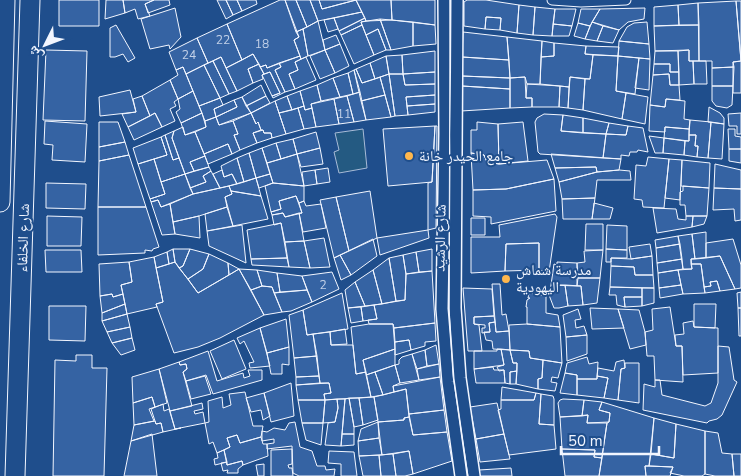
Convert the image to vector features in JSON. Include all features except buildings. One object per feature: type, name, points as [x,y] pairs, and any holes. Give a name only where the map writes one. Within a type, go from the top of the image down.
[{"type":"main road","points":[[0,202],[5,0]]},
{"type":"main road","name":"شارع الخلفاء","points":[[15,476],[30,0]]},
{"type":"street","name":"شارع الرشيد","points":[[444,0],[445,143],[442,309],[448,382],[461,476]]},
{"type":"street","name":"شارع الرشيد","points":[[457,0],[455,308],[460,378],[474,476]]},
{"type":"street","points":[[552,0],[581,2],[626,0]]},
{"type":"shaded area","points":[[363,129],[367,168],[339,173],[334,152],[339,150],[335,133]]},
{"type":"tram line","points":[[450,0],[449,309],[453,376],[468,476]]},
{"type":"place","name":"جامع الحيدر خانة","points":[[409,156]]},
{"type":"place","name":"مدرسة شماش اليهودية","points":[[506,279]]}]
